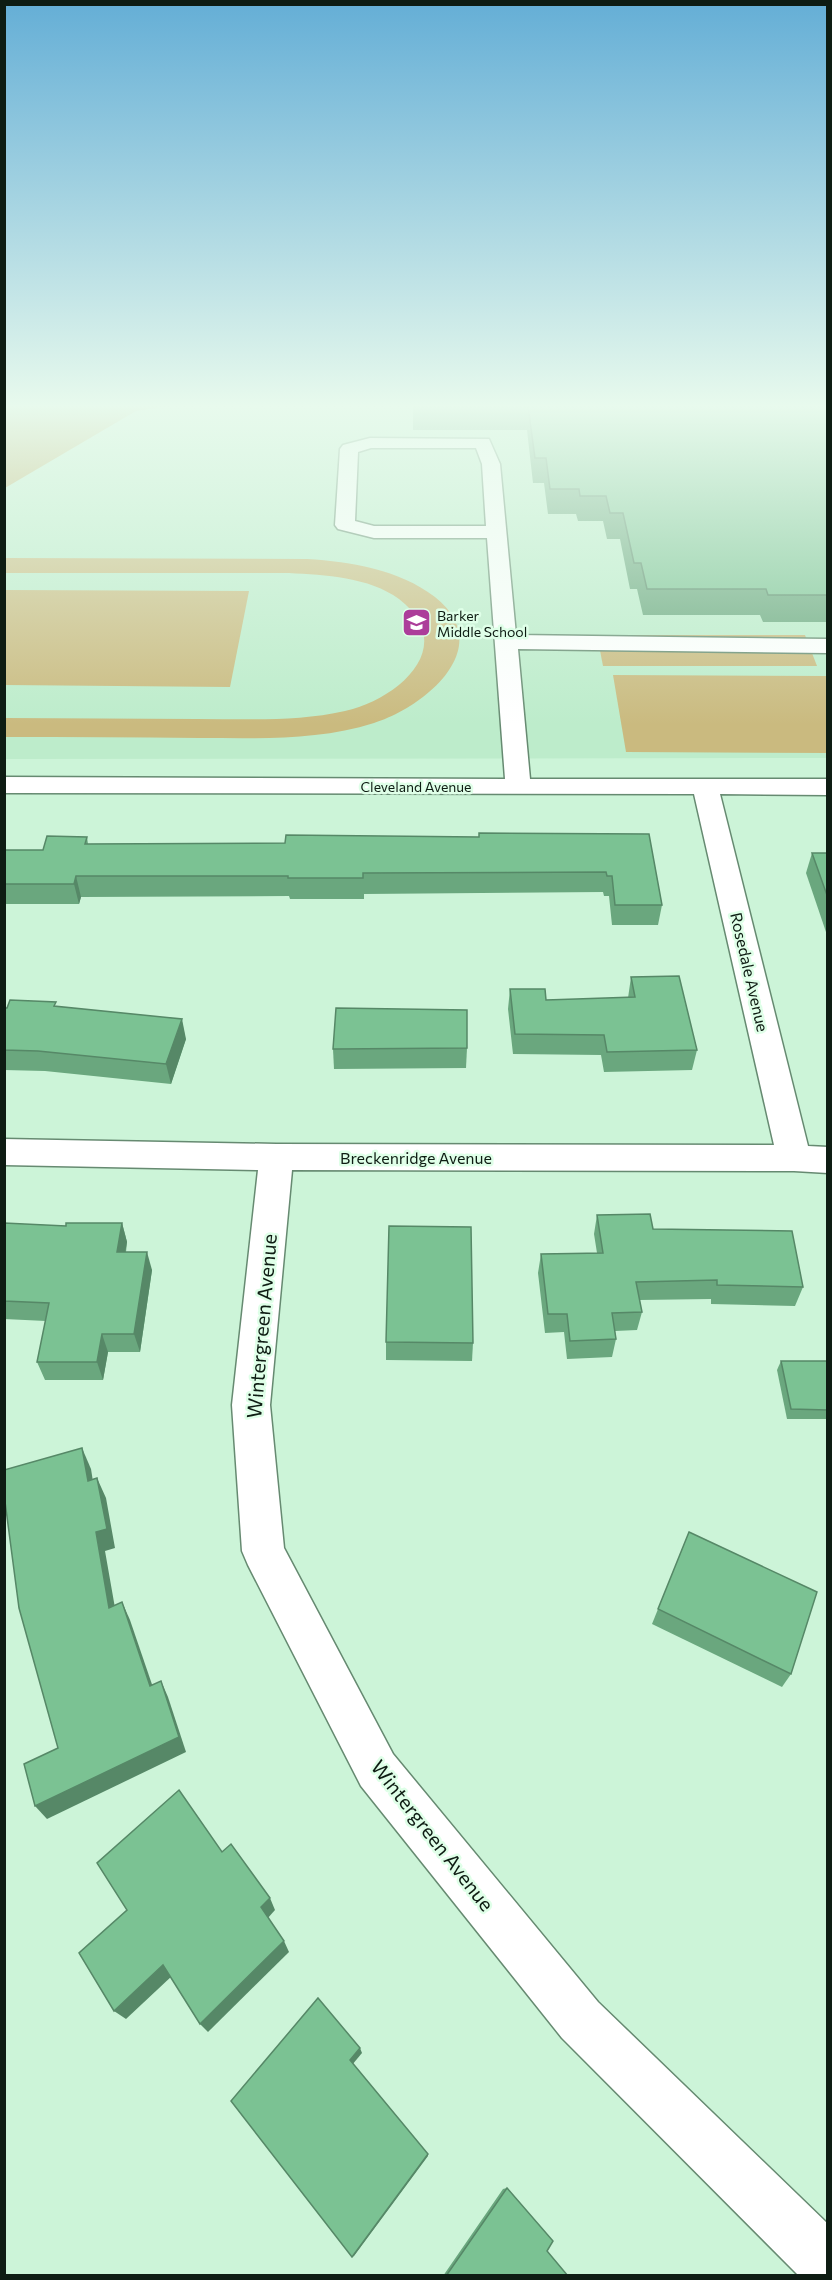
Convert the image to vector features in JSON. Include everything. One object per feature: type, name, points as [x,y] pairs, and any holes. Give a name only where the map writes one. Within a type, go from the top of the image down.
[{"type":"street","points":[[346,512],[345,525],[374,532],[496,532]]},
{"type":"street","points":[[495,512],[518,786]]},
{"type":"street","points":[[505,642],[828,646]]},
{"type":"street","name":"Cleveland Avenue","points":[[4,785],[828,787]]},
{"type":"street","name":"Rosedale Avenue","points":[[705,787],[794,1158]]},
{"type":"street","name":"Breckenridge Avenue","points":[[4,1152],[276,1157],[794,1158],[828,1160]]},
{"type":"street","name":"Wintergreen Avenue","points":[[276,1157],[251,1405],[263,1551],[377,1770],[580,2020],[828,2264]]},
{"type":"shaded area","name":"Barker Middle School","points":[[4,512],[827,512],[827,758],[5,759]]},
{"type":"shaded area","points":[[5,558],[307,559],[358,565],[390,573],[421,587],[435,597],[453,616],[459,636],[457,655],[447,673],[414,704],[374,723],[331,733],[266,738],[5,737],[5,718],[271,719],[327,715],[345,711],[365,705],[401,683],[415,668],[423,652],[424,635],[416,617],[399,599],[374,586],[346,578],[289,573],[5,573]]},
{"type":"shaded area","points":[[5,590],[249,591],[230,687],[5,685]]},
{"type":"shaded area","points":[[597,635],[805,635],[817,666],[603,666]]},
{"type":"shaded area","points":[[613,675],[827,676],[827,753],[626,752]]},
{"type":"building","points":[[828,512],[828,595],[768,595],[766,589],[647,589],[641,563],[634,563],[623,513],[610,513]]},
{"type":"building","points":[[479,833],[649,834],[662,905],[615,905],[612,876],[607,876],[606,872],[363,873],[363,878],[76,876],[74,884],[4,884],[4,850],[43,850],[47,836],[87,837],[85,844],[285,843],[286,835],[479,837]]},
{"type":"building","points":[[812,853],[828,853],[828,898]]},
{"type":"building","points":[[679,976],[697,1050],[607,1052],[604,1035],[515,1034],[510,989],[545,989],[546,1000],[635,997],[631,977]]},
{"type":"building","points":[[10,1000],[56,1002],[54,1006],[182,1019],[166,1064],[38,1051],[4,1050],[4,1008],[7,1008]]},
{"type":"building","points":[[336,1008],[467,1010],[467,1048],[333,1049]]},
{"type":"building","points":[[650,1214],[653,1229],[792,1231],[803,1287],[717,1285],[717,1280],[636,1282],[642,1312],[612,1313],[616,1339],[570,1341],[567,1314],[548,1314],[541,1254],[603,1253],[597,1215]]},
{"type":"building","points":[[4,1223],[66,1226],[66,1223],[122,1223],[117,1252],[147,1252],[134,1334],[102,1334],[97,1362],[37,1362],[49,1303],[4,1301]]},
{"type":"building","points":[[389,1226],[471,1227],[473,1343],[386,1342]]},
{"type":"building","points":[[781,1361],[828,1361],[828,1410],[791,1409]]},
{"type":"building","points":[[82,1448],[88,1481],[97,1478],[107,1529],[96,1532],[109,1608],[122,1602],[150,1686],[161,1681],[179,1737],[35,1806],[24,1764],[58,1748],[19,1608],[4,1494],[4,1470]]},
{"type":"building","points":[[689,1532],[817,1592],[791,1674],[658,1609]]},
{"type":"building","points":[[179,1790],[222,1852],[231,1844],[270,1898],[261,1907],[284,1941],[200,2024],[163,1965],[114,2011],[79,1953],[127,1910],[97,1863]]},
{"type":"building","points":[[318,1998],[360,2048],[350,2060],[428,2154],[352,2257],[231,2101]]},
{"type":"building","points":[[507,2188],[553,2241],[547,2251],[568,2276],[446,2276]]},
{"type":"place","name":"Barker Middle School","points":[[416,623]]}]
